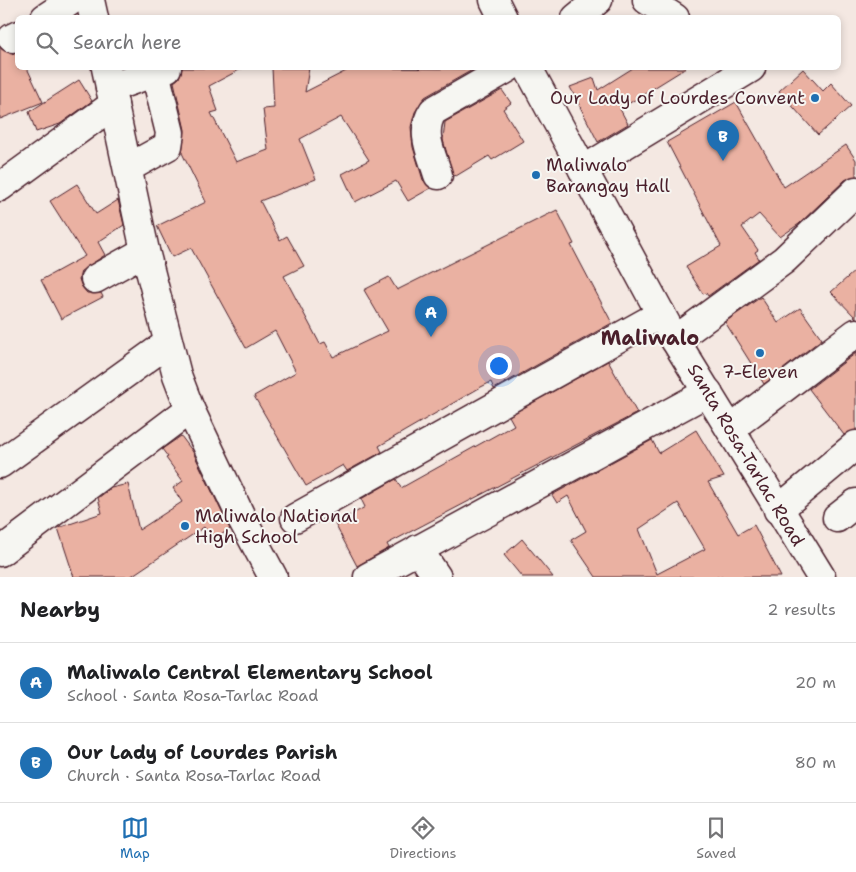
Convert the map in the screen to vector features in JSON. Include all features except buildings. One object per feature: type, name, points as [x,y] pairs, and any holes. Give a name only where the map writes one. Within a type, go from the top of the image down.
[{"type":"main road","points":[[50,15],[72,0]]},
{"type":"main road","points":[[90,0],[93,15]]},
{"type":"main road","points":[[494,0],[502,15]]},
{"type":"main road","points":[[580,15],[598,0]]},
{"type":"main road","points":[[647,0],[670,15]]},
{"type":"main road","points":[[0,187],[110,86],[161,70],[170,133],[168,146],[128,168]]},
{"type":"main road","points":[[438,175],[425,131],[427,120],[433,111],[505,70]]},
{"type":"main road","name":"Santa Rosa-Tarlac Road","points":[[529,70],[675,340],[821,577]]},
{"type":"main road","points":[[583,170],[748,70]]},
{"type":"main road","points":[[110,86],[145,251],[168,343],[190,409],[243,522],[273,577]]},
{"type":"main road","points":[[675,340],[784,260],[856,191]]},
{"type":"main road","points":[[95,279],[145,251]]},
{"type":"main road","points":[[295,518],[661,314]]},
{"type":"main road","points":[[730,429],[856,333]]},
{"type":"main road","points":[[0,464],[168,343]]},
{"type":"main road","points":[[368,577],[708,392]]},
{"type":"main road","points":[[0,552],[190,409]]},
{"type":"main road","points":[[778,510],[856,445]]},
{"type":"main road","points":[[418,549],[437,577]]},
{"type":"place","name":"Our Lady of Lourdes Convent","points":[[815,98]]},
{"type":"place","name":"Our Lady of Lourdes Parish","points":[[723,161]]},
{"type":"place","name":"Maliwalo Barangay Hall","points":[[536,175]]},
{"type":"place","name":"Maliwalo Central Elementary School","points":[[431,337]]},
{"type":"place","name":"7-Eleven","points":[[760,353]]},
{"type":"place","name":"Maliwalo National High School","points":[[185,526]]},
{"type":"district","name":"Maliwalo","points":[[650,338]]}]
